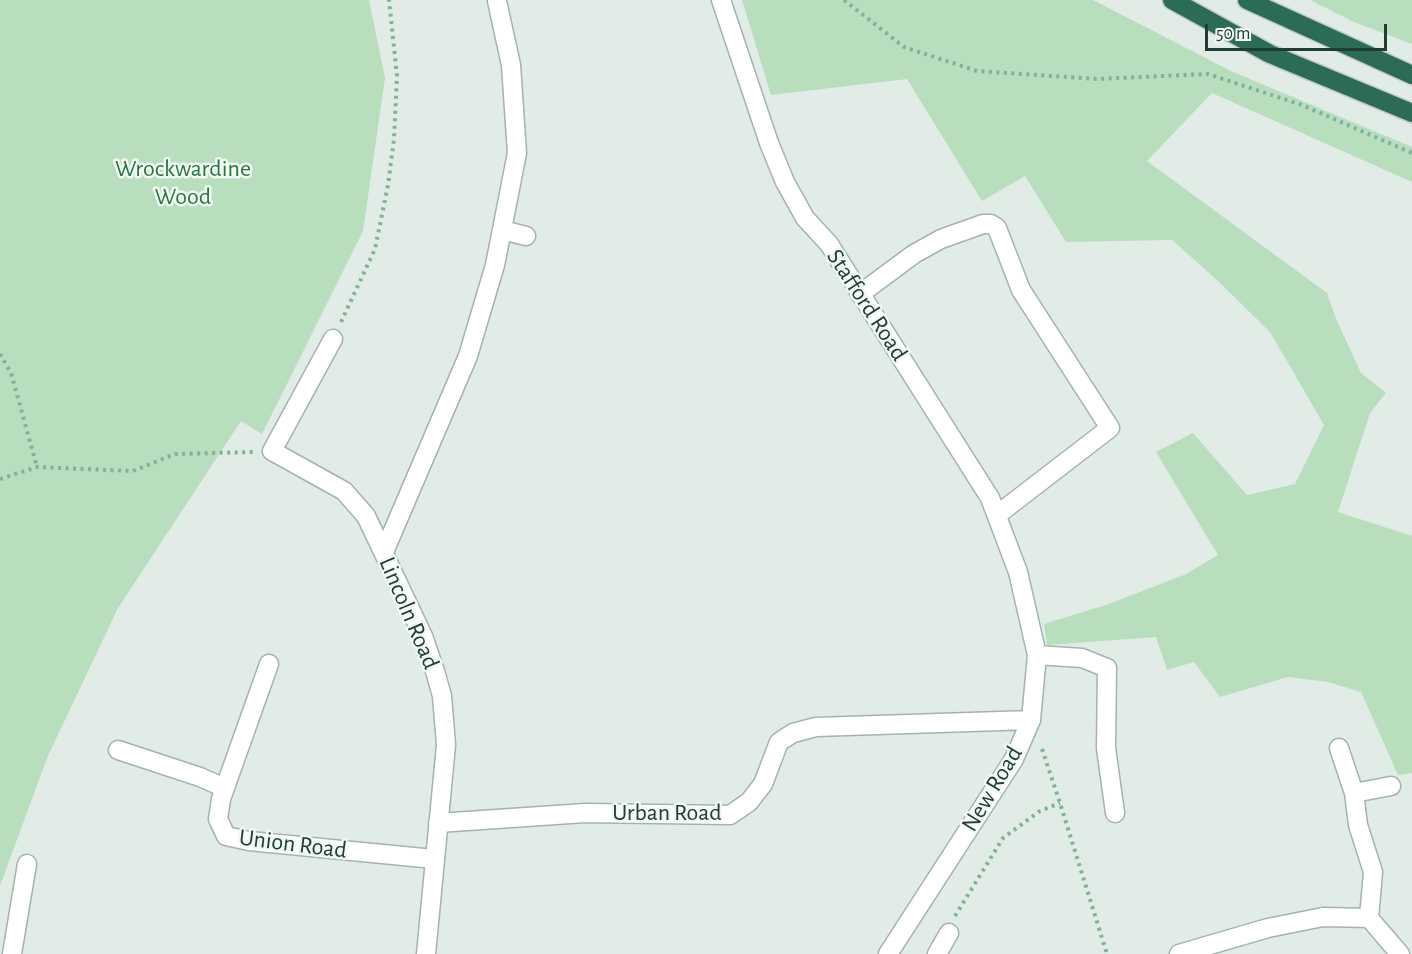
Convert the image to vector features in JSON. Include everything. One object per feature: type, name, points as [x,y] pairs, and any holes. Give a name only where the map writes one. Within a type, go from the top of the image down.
[{"type":"highway","points":[[1172,0],[1270,54],[1412,113]]},
{"type":"highway","points":[[1247,0],[1412,75]]},
{"type":"street","name":"Stafford Road","points":[[721,0],[769,143],[785,182],[805,218],[829,244],[990,498],[1018,572],[1024,606]]},
{"type":"street","points":[[384,552],[468,356],[495,265],[517,153],[511,65],[497,1]]},
{"type":"street","points":[[860,294],[914,254],[941,239],[983,224],[991,224],[997,228],[1021,290],[1110,428],[997,514]]},
{"type":"street","points":[[502,230],[526,236]]},
{"type":"street","points":[[272,451],[333,339]]},
{"type":"street","name":"Lincoln Road","points":[[272,451],[344,491],[366,516],[423,636],[442,696],[446,745],[426,954]]},
{"type":"street","name":"New Road","points":[[888,954],[1014,759],[1032,720],[1037,656],[1024,606]]},
{"type":"street","points":[[1037,656],[1082,658],[1107,668],[1106,748],[1115,813]]},
{"type":"street","name":"Union Road","points":[[269,664],[225,788],[218,819],[225,836],[249,841],[434,859]]},
{"type":"street","name":"Urban Road","points":[[438,823],[585,813],[730,815],[749,802],[763,784],[779,742],[793,733],[816,727],[1032,720]]},
{"type":"street","points":[[1339,748],[1354,793],[1358,825],[1373,872],[1369,918],[1400,954]]},
{"type":"street","points":[[118,750],[200,777],[225,788]]},
{"type":"street","points":[[1354,793],[1391,786]]},
{"type":"street","points":[[12,954],[27,864]]},
{"type":"street","points":[[1179,954],[1268,928],[1323,917],[1369,918]]},
{"type":"street","points":[[937,954],[950,933]]},
{"type":"path","points":[[333,339],[375,249],[388,184],[394,139],[397,76],[389,0]]},
{"type":"path","points":[[844,0],[904,47],[977,71],[1096,79],[1208,74],[1302,105],[1412,153]]},
{"type":"path","points":[[0,354],[11,373],[37,467]]},
{"type":"path","points":[[0,479],[37,467],[133,471],[175,454],[272,451]]},
{"type":"path","points":[[1048,767],[1107,954]]},
{"type":"path","points":[[950,933],[951,924],[1003,838],[1040,811],[1060,802]]},
{"type":"green space","name":"Wrockwardine Wood","points":[[0,0],[369,0],[385,78],[363,231],[262,434],[241,421],[118,608],[47,758],[0,886]]},
{"type":"green space","points":[[742,0],[1093,0],[1231,71],[1412,147],[1412,182],[1212,93],[1147,161],[1327,293],[1361,373],[1386,393],[1370,413],[1338,512],[1412,536],[1412,773],[1398,775],[1361,692],[1328,682],[1288,677],[1220,697],[1194,662],[1167,670],[1156,637],[1047,645],[1044,624],[1109,604],[1186,574],[1218,555],[1156,452],[1193,433],[1247,495],[1295,484],[1324,425],[1270,332],[1172,240],[1066,242],[1025,176],[982,201],[907,79],[771,95]]},
{"type":"green space","points":[[1310,0],[1412,0],[1412,44],[1354,22]]}]
